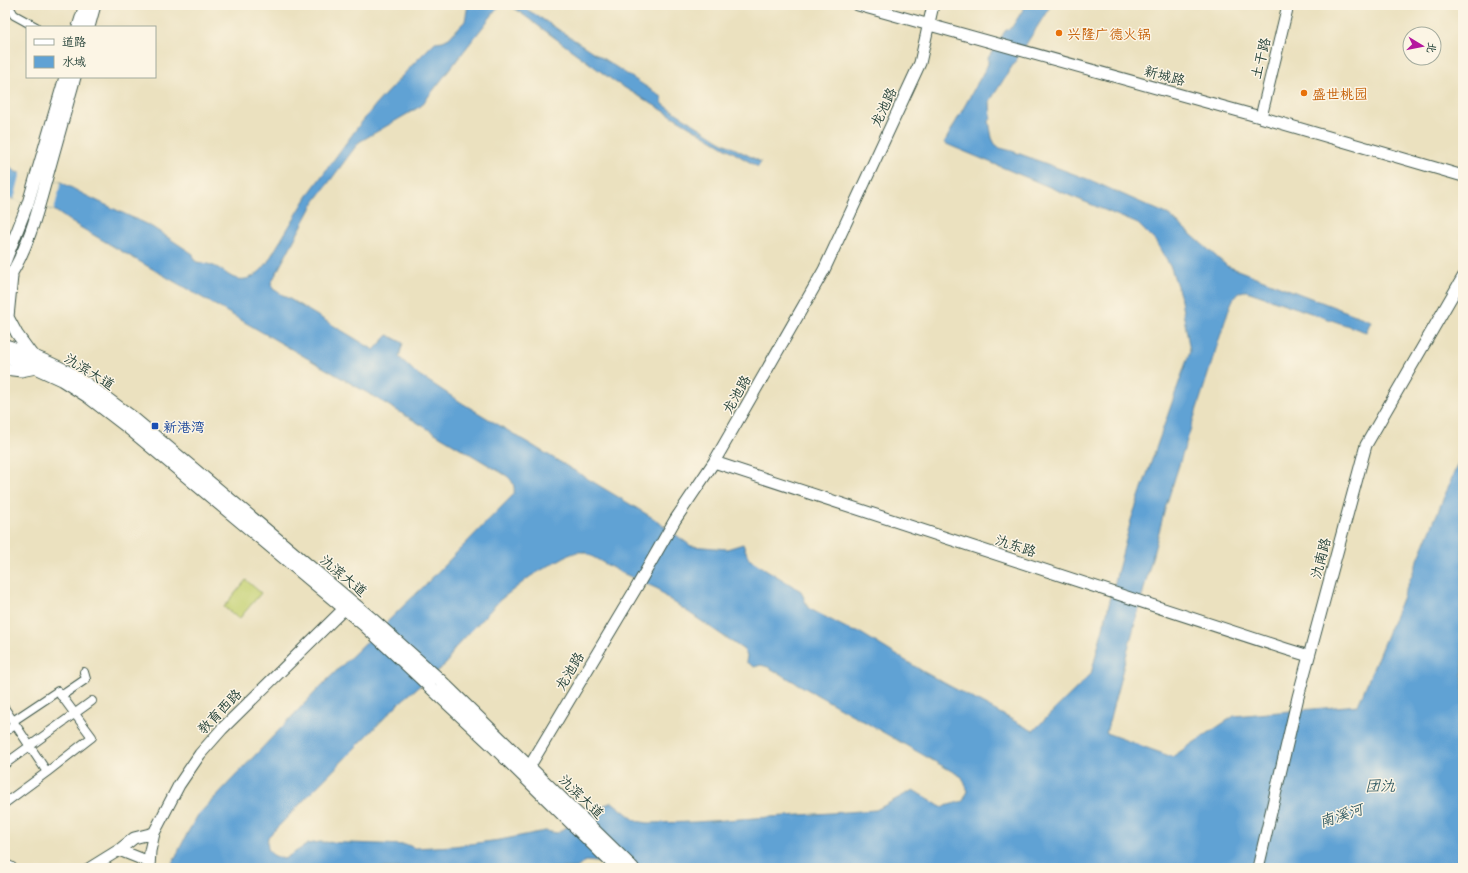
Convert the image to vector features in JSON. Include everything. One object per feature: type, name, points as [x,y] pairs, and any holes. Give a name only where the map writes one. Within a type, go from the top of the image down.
[{"type":"main road","name":"氿滨大道","points":[[5,345],[87,396],[368,622],[435,684],[530,766],[633,868]]},
{"type":"main road","name":"氿滨大道","points":[[5,356],[34,362]]},
{"type":"main road","name":"氿滨大道","points":[[435,684],[496,750],[617,868]]},
{"type":"street","points":[[8,5],[14,15],[34,26]]},
{"type":"street","points":[[78,26],[85,5]]},
{"type":"street","points":[[89,26],[95,5]]},
{"type":"street","name":"新城路","points":[[858,5],[1257,116],[1463,176]]},
{"type":"street","name":"龙池路","points":[[523,777],[635,590],[675,520],[714,462],[824,270],[920,63],[933,5]]},
{"type":"street","name":"土干路","points":[[1257,116],[1280,5]]},
{"type":"street","name":"土干路","points":[[1257,116],[1288,5]]},
{"type":"street","points":[[5,284],[12,275],[23,253],[65,78]]},
{"type":"street","points":[[41,177],[75,78]]},
{"type":"street","points":[[5,262],[34,205]]},
{"type":"street","points":[[5,369],[21,371],[34,362],[8,317],[12,275]]},
{"type":"street","name":"氿南路","points":[[1258,868],[1298,697],[1366,445],[1463,277]]},
{"type":"street","name":"氿东路","points":[[714,462],[1310,656]]},
{"type":"street","name":"教育西路","points":[[149,865],[154,833],[179,785],[200,754],[227,723],[348,606]]},
{"type":"street","points":[[61,696],[86,679],[84,672]]},
{"type":"street","points":[[5,732],[14,723],[58,691],[92,737],[5,803]]},
{"type":"street","points":[[5,764],[92,701]]},
{"type":"street","points":[[5,709],[47,772]]},
{"type":"street","points":[[90,868],[120,850],[134,838],[154,833]]},
{"type":"street","points":[[120,850],[149,865]]},
{"type":"street","points":[[5,865],[11,868]]},
{"type":"green space","points":[[246,580],[261,593],[239,619],[224,607]]},
{"type":"water","points":[[468,5],[500,5],[421,106],[359,142],[315,201],[271,283],[273,289],[374,350],[388,335],[403,343],[399,357],[416,373],[462,403],[653,518],[691,546],[727,549],[743,544],[749,559],[801,591],[808,608],[852,631],[859,632],[924,672],[1033,731],[1091,674],[1131,520],[1190,351],[1180,295],[1171,268],[1156,242],[1138,224],[944,143],[988,64],[988,58],[1005,31],[1012,27],[1026,5],[1051,5],[990,101],[991,119],[989,121],[992,138],[995,144],[1000,148],[1090,180],[1169,215],[1227,266],[1371,321],[1366,332],[1247,291],[1238,294],[1232,301],[1165,509],[1106,733],[1172,757],[1234,716],[1358,705],[1463,451],[1463,868],[821,868],[810,865],[771,868],[668,868],[585,861],[577,868],[170,868],[198,815],[325,682],[423,587],[514,494],[514,486],[507,476],[371,395],[71,222],[54,210],[5,197],[5,162],[16,172],[61,182],[152,227],[193,254],[194,260],[197,262],[214,266],[237,279],[248,279],[260,271],[267,263],[310,192],[377,103],[435,42],[443,41],[449,38],[465,21]],"holes":[[[577,552],[584,552],[620,572],[658,589],[663,595],[744,650],[747,656],[746,662],[754,667],[761,665],[768,667],[962,777],[968,791],[963,801],[941,807],[913,790],[876,810],[695,822],[648,823],[636,821],[612,802],[598,808],[557,833],[545,831],[500,840],[454,846],[414,848],[408,845],[320,842],[308,844],[284,859],[275,856],[270,852],[268,849],[268,837],[399,703],[447,663],[454,649],[500,600],[531,576],[566,556]]]},
{"type":"water","points":[[510,5],[519,5],[536,15],[662,97],[662,102],[664,105],[720,141],[761,162],[758,167],[615,82]]},
{"type":"pier","points":[[21,172],[61,182],[54,210],[14,200]]},
{"type":"place","name":"兴隆广德火锅","points":[[1059,33]]},
{"type":"place","name":"盛世桃园","points":[[1304,93]]},
{"type":"place","name":"新港湾","points":[[155,426]]},
{"type":"water label","name":"团氿","points":[[1380,785]]},
{"type":"water label","name":"南溪河","points":[[1341,815]]}]
